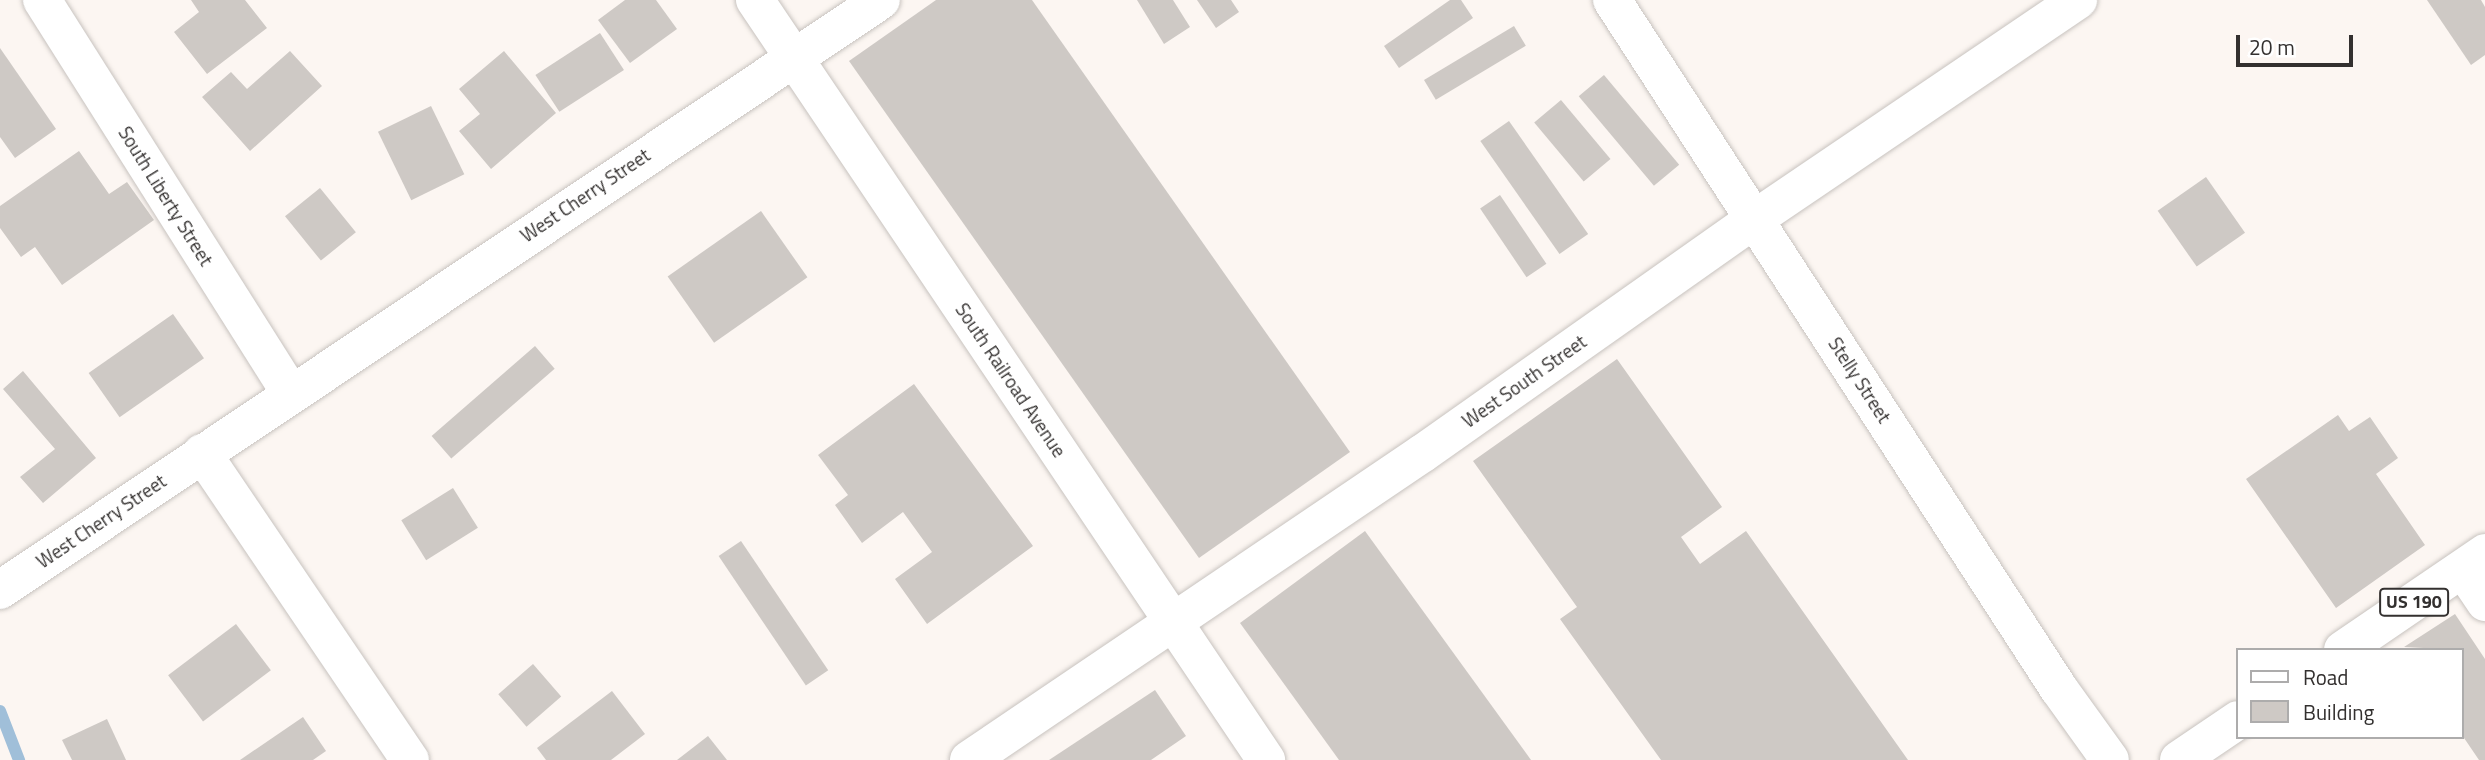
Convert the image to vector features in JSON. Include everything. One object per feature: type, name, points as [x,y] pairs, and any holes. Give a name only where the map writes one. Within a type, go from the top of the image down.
[{"type":"main road","name":"South Liberty Street","points":[[42,0],[290,392]]},
{"type":"main road","name":"South Railroad Avenue","points":[[755,0],[1266,760]]},
{"type":"main road","name":"West Cherry Street","points":[[5,586],[793,55],[881,0]]},
{"type":"main road","name":"Stelly Street","points":[[1612,0],[1756,218],[2059,689],[2110,760]]},
{"type":"main road","name":"West South Street","points":[[969,760],[1174,623],[1756,218],[2078,0]]},
{"type":"main road","points":[[201,453],[410,760]]},
{"type":"main road","points":[[2474,561],[2485,602]]},
{"type":"main road","name":"US 190","points":[[2346,648],[2474,561]]},
{"type":"main road","points":[[2179,760],[2236,721]]},
{"type":"building","points":[[191,0],[245,0],[267,28],[207,74],[174,32],[199,12]]},
{"type":"building","points":[[625,0],[656,0],[677,29],[630,63],[598,20]]},
{"type":"building","points":[[936,0],[1032,0],[1350,452],[1199,558],[849,61]]},
{"type":"building","points":[[1137,0],[1173,0],[1190,27],[1164,44]]},
{"type":"building","points":[[1197,0],[1231,0],[1239,12],[1216,28]]},
{"type":"building","points":[[1450,0],[1461,0],[1473,18],[1399,68],[1384,46]]},
{"type":"building","points":[[2427,0],[2481,0],[2485,7],[2485,55],[2471,65]]},
{"type":"building","points":[[1514,26],[1526,46],[1436,100],[1424,80]]},
{"type":"building","points":[[600,33],[624,70],[559,112],[535,75]]},
{"type":"building","points":[[0,48],[56,129],[15,158],[0,137]]},
{"type":"building","points":[[290,51],[322,86],[250,151],[202,97],[231,72],[247,89]]},
{"type":"building","points":[[504,51],[556,113],[491,169],[459,131],[480,114],[459,89]]},
{"type":"building","points":[[1604,75],[1679,165],[1654,186],[1579,96]]},
{"type":"building","points":[[1561,100],[1610,159],[1584,181],[1534,122]]},
{"type":"building","points":[[431,106],[464,174],[411,200],[378,132]]},
{"type":"building","points":[[1509,121],[1588,234],[1559,254],[1480,141]]},
{"type":"building","points":[[79,151],[109,194],[127,182],[154,220],[62,285],[35,247],[21,257],[0,228],[0,206]]},
{"type":"building","points":[[2206,177],[2245,233],[2197,267],[2158,211]]},
{"type":"building","points":[[320,188],[356,232],[321,261],[285,216]]},
{"type":"building","points":[[1500,195],[1546,264],[1527,277],[1480,208]]},
{"type":"building","points":[[761,211],[807,277],[714,343],[668,276]]},
{"type":"building","points":[[173,314],[204,358],[120,417],[89,373]]},
{"type":"building","points":[[535,346],[555,369],[451,459],[432,436]]},
{"type":"building","points":[[1617,359],[1722,507],[1681,537],[1700,564],[1746,531],[1908,760],[1661,760],[1560,619],[1577,607],[1473,461]]},
{"type":"building","points":[[23,371],[96,458],[43,503],[20,477],[55,449],[3,389]]},
{"type":"building","points":[[914,384],[1033,546],[927,624],[895,579],[932,552],[903,512],[862,543],[835,505],[848,495],[818,455]]},
{"type":"building","points":[[2338,415],[2349,431],[2370,417],[2398,458],[2376,474],[2425,545],[2336,608],[2246,479]]},
{"type":"building","points":[[453,488],[478,528],[426,560],[401,520]]},
{"type":"building","points":[[1365,531],[1531,760],[1339,760],[1240,623]]},
{"type":"building","points":[[741,541],[828,670],[806,685],[719,556]]},
{"type":"building","points":[[2455,614],[2485,659],[2485,760],[2479,760],[2464,738],[2464,648],[2404,647]]},
{"type":"building","points":[[236,624],[271,670],[203,721],[168,675]]},
{"type":"building","points":[[533,664],[561,696],[526,727],[498,694]]},
{"type":"building","points":[[1155,690],[1186,736],[1151,760],[1049,760]]},
{"type":"building","points":[[612,691],[645,734],[611,760],[546,760],[537,748]]},
{"type":"building","points":[[303,717],[326,751],[313,760],[240,760]]},
{"type":"building","points":[[107,719],[126,760],[72,760],[62,740]]},
{"type":"building","points":[[708,736],[727,760],[677,760]]},
{"type":"waterway","points":[[0,711],[19,760]]}]
